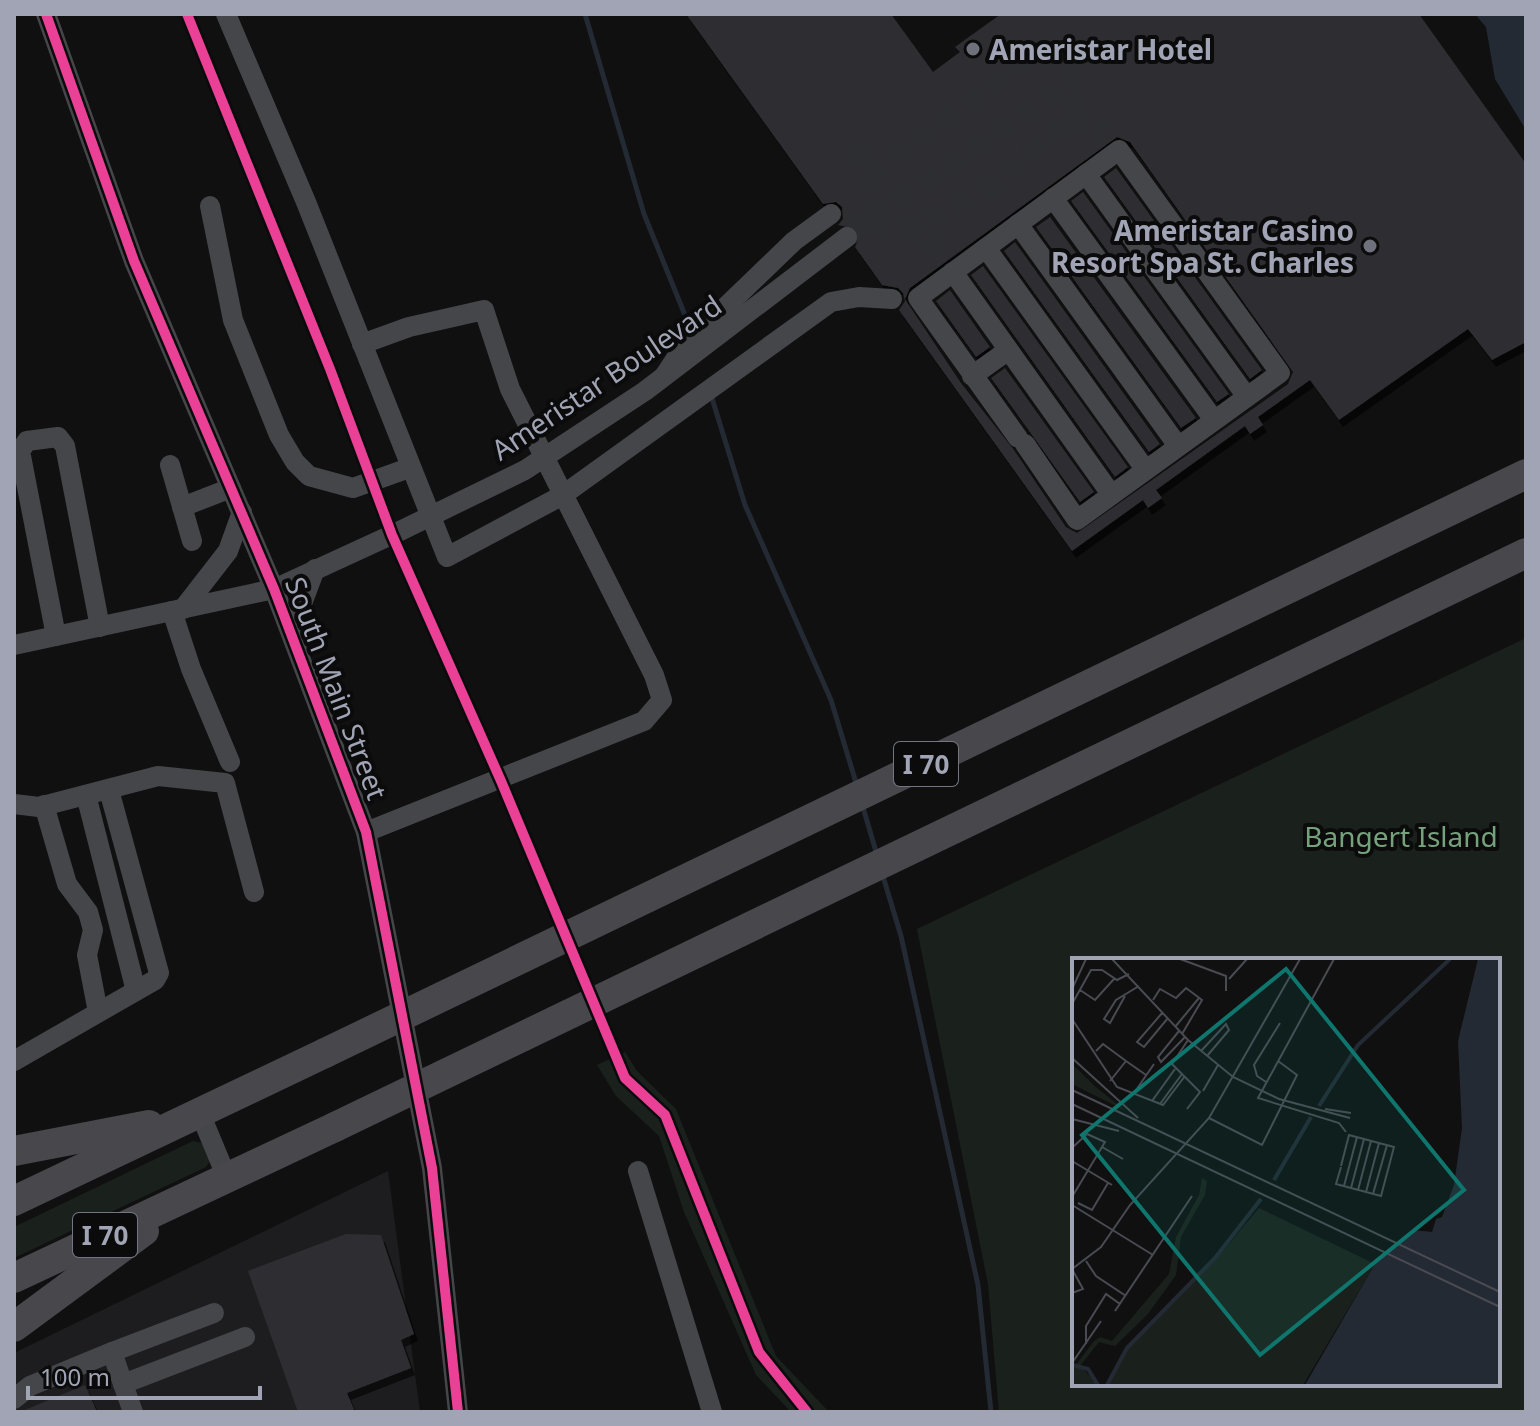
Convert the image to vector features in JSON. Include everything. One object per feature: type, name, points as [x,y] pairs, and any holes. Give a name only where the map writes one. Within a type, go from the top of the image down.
[{"type":"highway","name":"I 70","points":[[14,1201],[1526,474]]},
{"type":"highway","name":"I 70","points":[[14,1278],[335,1127],[1526,553]]},
{"type":"highway","points":[[14,1151],[193,1116]]},
{"type":"highway","points":[[14,1327],[196,1192]]},
{"type":"street","name":"South Main Street","points":[[46,14],[134,261],[274,589],[366,832],[432,1168],[458,1412]]},
{"type":"street","points":[[226,14],[447,557],[563,495],[831,302],[859,297],[892,299]]},
{"type":"street","points":[[1119,150],[1280,373],[1077,520],[918,298],[1086,174],[1119,150]]},
{"type":"street","points":[[1086,174],[1247,397]]},
{"type":"street","points":[[1053,198],[1214,420]]},
{"type":"street","points":[[210,206],[233,320],[279,435],[295,462],[309,476],[353,488],[409,468]]},
{"type":"street","points":[[664,377],[682,349],[794,241],[831,214]]},
{"type":"street","points":[[1018,224],[1178,446]]},
{"type":"street","name":"Ameristar Boulevard","points":[[14,645],[274,589],[525,470],[664,377],[847,237]]},
{"type":"street","points":[[986,248],[1145,469]]},
{"type":"street","points":[[953,272],[1111,494]]},
{"type":"street","points":[[362,344],[409,327],[484,310],[510,389],[654,675],[662,700],[644,721],[366,832]]},
{"type":"street","points":[[972,376],[1007,351]]},
{"type":"street","points":[[56,636],[20,451],[27,441],[58,437],[65,446],[100,627]]},
{"type":"street","points":[[170,465],[192,541]]},
{"type":"street","points":[[182,507],[231,488]]},
{"type":"street","points":[[230,762],[191,669],[178,610],[228,551],[242,512]]},
{"type":"street","points":[[291,633],[318,568]]},
{"type":"street","points":[[14,804],[44,805],[158,776],[225,783],[254,892]]},
{"type":"street","points":[[14,1061],[155,980],[159,964],[109,790]]},
{"type":"street","points":[[86,795],[136,991]]},
{"type":"street","points":[[44,805],[67,884],[88,912],[93,930],[87,955],[98,1012]]},
{"type":"street","points":[[193,1116],[227,1178]]},
{"type":"street","points":[[638,1171],[712,1412]]},
{"type":"street","points":[[14,1399],[30,1386],[214,1313]]},
{"type":"street","points":[[123,1384],[245,1337]]},
{"type":"street","points":[[112,1352],[133,1412]]},
{"type":"shaded area","points":[[1475,14],[1526,14],[1526,130],[1495,79],[1486,27]]},
{"type":"shaded area","points":[[388,1171],[420,1412],[14,1412],[14,1353]]},
{"type":"green space","name":"Bangert Island","points":[[1526,638],[1526,1412],[999,1412],[988,1284],[917,929]]},
{"type":"green space","points":[[625,1052],[637,1071],[676,1109],[776,1356],[829,1412],[791,1412],[756,1375],[684,1212],[659,1136],[616,1096],[597,1065]]},
{"type":"green space","points":[[193,1141],[202,1143],[210,1161],[206,1167],[14,1258],[14,1227]]},
{"type":"building","name":"Ameristar Casino Resort Spa St. Charles","points":[[686,14],[891,14],[933,72],[960,52],[955,47],[1001,14],[1419,14],[1526,164],[1526,342],[1492,360],[1468,329],[1339,420],[1310,380],[1258,417],[1263,425],[1250,434],[1245,426],[1156,490],[1162,498],[1148,508],[1143,500],[1072,551],[899,310],[905,301],[903,293],[898,288],[882,285],[855,247],[860,236],[857,229],[838,225],[843,219],[842,207],[836,202],[823,204]],"holes":[[[1117,137],[1130,142],[1293,372],[1288,384],[1077,533],[1066,527],[1014,450],[961,383],[905,299],[910,288]]]},
{"type":"building","points":[[1116,168],[1262,370],[1250,379],[1104,177]]},
{"type":"building","points":[[1083,192],[1229,394],[1217,402],[1071,201]]},
{"type":"building","points":[[1050,217],[1196,418],[1181,428],[1036,227]]},
{"type":"building","points":[[1015,242],[1160,444],[1149,452],[1004,251]]},
{"type":"building","points":[[983,266],[1128,467],[1115,477],[971,275]]},
{"type":"building","points":[[950,290],[990,347],[976,357],[936,301]]},
{"type":"building","points":[[1005,368],[1094,492],[1080,502],[991,378]]},
{"type":"building","points":[[346,1234],[381,1235],[414,1334],[401,1340],[411,1368],[347,1393],[355,1412],[298,1412],[248,1271]]},
{"type":"building","points":[[85,1385],[97,1412],[20,1412]]},
{"type":"waterway","points":[[585,14],[644,214],[689,325]]},
{"type":"waterway","points":[[711,395],[745,505],[831,700],[857,786]]},
{"type":"waterway","points":[[862,804],[877,855]]},
{"type":"waterway","points":[[882,873],[901,936],[978,1285],[991,1412]]},
{"type":"tunnel","points":[[869,222],[885,227],[911,227],[969,198],[1065,123],[1074,99],[1071,76],[1057,60],[1031,58],[870,174]]},
{"type":"tunnel","points":[[847,237],[1075,80]]},
{"type":"tunnel","points":[[1065,123],[1090,125],[1104,134]]},
{"type":"tunnel","points":[[854,146],[870,174],[869,222]]},
{"type":"tunnel","points":[[988,181],[1006,205]]},
{"type":"tunnel","points":[[902,229],[928,240],[940,252]]},
{"type":"cycle path","points":[[46,14],[134,261],[274,589],[366,832],[432,1168],[458,1412]]},
{"type":"cycle path","points":[[187,14],[330,369],[392,535],[501,781],[625,1078],[665,1115],[759,1352],[807,1412]]},
{"type":"place","name":"Ameristar Hotel","points":[[973,49]]},
{"type":"place","name":"Ameristar Casino Resort Spa St. Charles","points":[[1370,246]]}]
